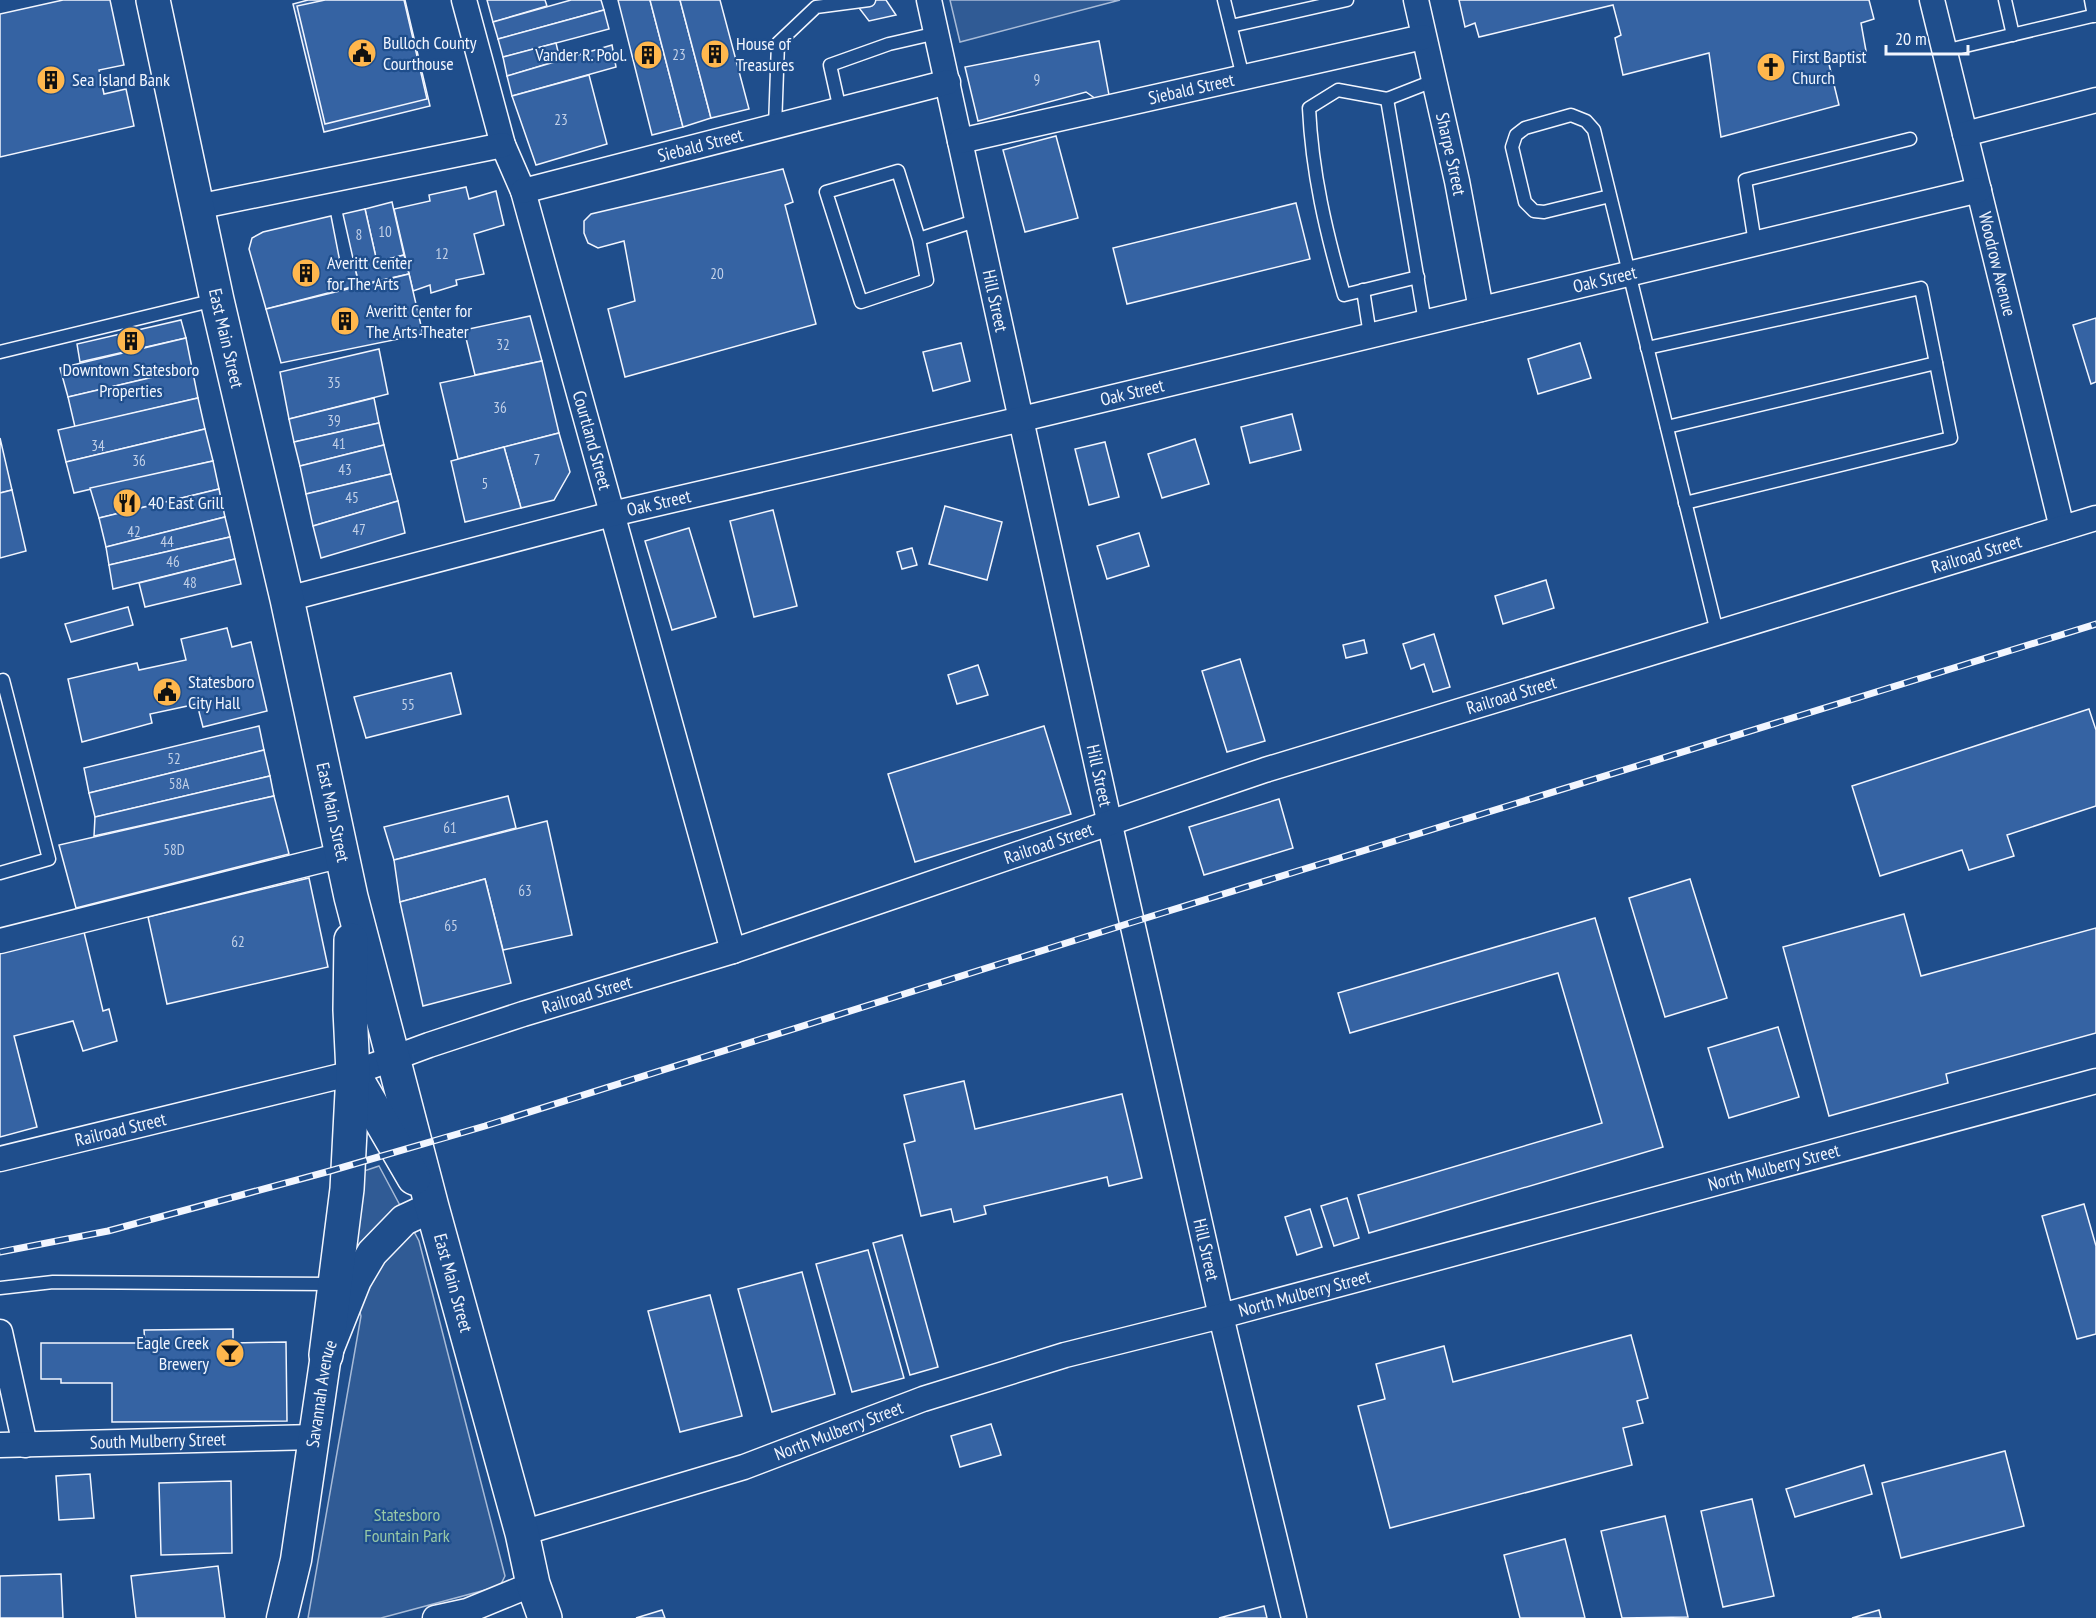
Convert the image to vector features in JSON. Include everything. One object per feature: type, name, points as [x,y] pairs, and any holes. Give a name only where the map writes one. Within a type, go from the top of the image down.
[{"type":"main road","name":"East Main Street","points":[[153,0],[217,300],[287,599],[351,897],[432,1207],[522,1533],[533,1584],[545,1618]]},
{"type":"main road","points":[[326,1355],[347,1189],[353,1073],[350,1010],[351,897]]},
{"type":"main road","points":[[353,1073],[432,1207]]},
{"type":"street","name":"Courtland Street","points":[[464,0],[503,145],[523,191],[734,951]]},
{"type":"street","name":"Hill Street","points":[[929,0],[1110,825],[1221,1316],[1294,1618]]},
{"type":"street","name":"Sharpe Street","points":[[1416,0],[1457,181],[1480,309]]},
{"type":"street","name":"Woodrow Avenue","points":[[1932,0],[2062,528]]},
{"type":"street","name":"Siebald Street","points":[[960,141],[1423,37]]},
{"type":"street","name":"Siebald Street","points":[[523,191],[948,82]]},
{"type":"street","points":[[1965,134],[2096,100]]},
{"type":"street","points":[[197,207],[503,145]]},
{"type":"street","name":"Oak Street","points":[[287,599],[612,514],[1022,419],[1978,190]]},
{"type":"street","name":"Railroad Street","points":[[0,1159],[353,1073],[513,1018],[734,951],[1110,825],[1265,770],[2096,518]]},
{"type":"street","points":[[0,941],[342,855]]},
{"type":"street","name":"North Mulberry Street","points":[[522,1533],[744,1467],[923,1399],[1065,1355],[1221,1316],[2096,1081]]},
{"type":"street","name":"Savannah Avenue","points":[[282,1618],[296,1560],[326,1355],[356,1280],[372,1253],[404,1220],[432,1207]]},
{"type":"street","points":[[0,1332],[25,1444]]},
{"type":"street","name":"South Mulberry Street","points":[[0,1445],[315,1437]]},
{"type":"street","points":[[435,1618],[467,1611],[533,1584]]},
{"type":"lane","points":[[775,127],[778,43],[816,8],[869,0]]},
{"type":"lane","points":[[1224,0],[1243,77]]},
{"type":"lane","points":[[1231,26],[1347,0]]},
{"type":"lane","points":[[2005,0],[2013,35]]},
{"type":"lane","points":[[1944,51],[2095,16],[2091,0]]},
{"type":"lane","points":[[840,110],[830,65],[889,44],[937,33]]},
{"type":"lane","points":[[1418,277],[1344,295],[1326,234],[1314,168],[1309,108],[1338,90],[1387,99],[1433,81]]},
{"type":"lane","points":[[1387,99],[1425,322]]},
{"type":"lane","points":[[1610,196],[1544,212],[1534,211],[1525,202],[1512,147],[1516,135],[1525,128],[1571,115],[1586,121],[1594,130],[1717,632]]},
{"type":"lane","points":[[1755,243],[1745,180],[1910,139]]},
{"type":"lane","points":[[898,171],[919,239],[927,280],[861,302],[826,192],[898,171]]},
{"type":"lane","points":[[919,239],[978,220]]},
{"type":"lane","points":[[1647,348],[1921,288],[1951,438],[1685,503]]},
{"type":"lane","points":[[1363,290],[1370,335]]},
{"type":"lane","points":[[0,352],[217,300]]},
{"type":"lane","points":[[1667,428],[1936,363]]},
{"type":"lane","points":[[0,873],[49,859],[1,677]]},
{"type":"lane","points":[[0,1288],[53,1282],[335,1284]]},
{"type":"shaded area","points":[[950,0],[1120,0],[960,42]]},
{"type":"shaded area","name":"Statesboro Fountain Park","points":[[379,1166],[419,1241],[505,1576],[500,1586],[381,1618],[308,1618],[361,1316],[348,1269],[361,1172]]},
{"type":"building","name":"Sea Island Bank","points":[[63,0],[110,0],[124,65],[99,70],[104,94],[126,89],[134,126],[0,157],[0,14]]},
{"type":"building","name":"Bulloch County Courthouse","points":[[308,0],[405,0],[430,106],[324,132],[293,4]]},
{"type":"building","name":"Bulloch County Courthouse","points":[[325,0],[404,0],[427,99],[325,124],[297,6]]},
{"type":"building","points":[[487,0],[545,0],[547,6],[493,22]]},
{"type":"building","points":[[571,0],[601,0],[604,10],[498,39],[493,22]]},
{"type":"building","name":"Vander R. Pool.","points":[[618,0],[650,0],[683,127],[652,135]]},
{"type":"building","points":[[650,0],[680,0],[711,118],[683,127]]},
{"type":"building","name":"House of Treasures","points":[[680,0],[720,0],[749,109],[711,118]]},
{"type":"building","points":[[853,0],[886,0],[896,15],[869,21]]},
{"type":"building","name":"First Baptist Church","points":[[1459,0],[1869,0],[1874,19],[1861,23],[1866,51],[1828,60],[1839,105],[1721,137],[1709,53],[1623,75],[1615,38],[1621,35],[1613,5],[1479,37],[1475,23],[1465,27]]},
{"type":"building","points":[[604,10],[609,29],[503,57],[498,39]]},
{"type":"building","points":[[1099,41],[1109,95],[1096,99],[1086,92],[978,121],[965,67]]},
{"type":"building","points":[[556,43],[560,60],[507,76],[503,57]]},
{"type":"building","points":[[612,45],[616,67],[512,96],[507,76]]},
{"type":"building","points":[[589,75],[607,144],[536,165],[512,96]]},
{"type":"building","points":[[1056,136],[1078,218],[1025,232],[1003,150]]},
{"type":"building","points":[[783,169],[793,202],[785,205],[816,324],[625,377],[608,309],[635,301],[624,241],[598,248],[588,243],[584,233],[584,221],[591,214]]},
{"type":"building","points":[[466,187],[469,199],[496,191],[504,225],[474,234],[484,274],[456,280],[457,285],[431,293],[430,285],[413,291],[394,209],[430,201],[429,195]]},
{"type":"building","points":[[392,202],[404,255],[377,262],[365,209]]},
{"type":"building","points":[[1296,203],[1310,259],[1127,304],[1113,248]]},
{"type":"building","points":[[365,209],[377,262],[404,255],[409,274],[359,285],[343,214]]},
{"type":"building","name":"Averitt Center for The Arts","points":[[331,216],[340,262],[353,260],[359,285],[266,309],[249,249],[252,238],[263,232]]},
{"type":"building","name":"Averitt Center for The Arts Theater","points":[[409,274],[423,334],[281,363],[266,309]]},
{"type":"building","points":[[530,316],[542,361],[475,375],[464,330]]},
{"type":"building","points":[[2096,318],[2096,382],[2091,384],[2073,325]]},
{"type":"building","name":"Downtown Statesboro Properties","points":[[181,320],[186,338],[80,362],[77,344]]},
{"type":"building","points":[[186,338],[192,368],[68,397],[60,368]]},
{"type":"building","points":[[961,343],[970,381],[933,391],[923,352]]},
{"type":"building","points":[[1580,343],[1591,378],[1538,394],[1528,359]]},
{"type":"building","points":[[379,349],[388,394],[289,419],[280,372]]},
{"type":"building","points":[[542,361],[559,433],[458,459],[440,383]]},
{"type":"building","points":[[192,368],[198,398],[75,427],[68,397]]},
{"type":"building","points":[[198,398],[205,429],[66,462],[58,430]]},
{"type":"building","points":[[374,398],[379,423],[294,442],[289,419]]},
{"type":"building","points":[[1292,414],[1301,450],[1250,463],[1241,427]]},
{"type":"building","points":[[379,423],[384,445],[300,466],[294,442]]},
{"type":"building","points":[[205,429],[213,461],[74,493],[66,462]]},
{"type":"building","points":[[559,433],[570,472],[554,500],[521,508],[504,447]]},
{"type":"building","points":[[0,438],[12,490],[0,493]]},
{"type":"building","points":[[1195,439],[1209,484],[1162,498],[1148,454]]},
{"type":"building","points":[[1105,442],[1119,497],[1089,505],[1075,449]]},
{"type":"building","points":[[384,445],[391,474],[306,494],[300,466]]},
{"type":"building","points":[[504,447],[521,508],[465,522],[451,461]]},
{"type":"building","name":"40 East Grill","points":[[213,461],[219,489],[99,518],[90,488]]},
{"type":"building","points":[[391,474],[398,501],[313,526],[306,494]]},
{"type":"building","points":[[219,489],[225,517],[106,547],[99,518]]},
{"type":"building","points":[[12,490],[26,551],[0,558],[0,493]]},
{"type":"building","points":[[398,501],[405,533],[321,558],[313,526]]},
{"type":"building","points":[[945,506],[1002,522],[987,580],[929,564]]},
{"type":"building","points":[[773,510],[797,606],[754,617],[730,521]]},
{"type":"building","points":[[225,517],[230,537],[109,565],[106,547]]},
{"type":"building","points":[[689,528],[716,617],[672,630],[645,541]]},
{"type":"building","points":[[1139,533],[1149,566],[1107,579],[1097,546]]},
{"type":"building","points":[[230,537],[235,559],[113,589],[109,565]]},
{"type":"building","points":[[912,548],[917,565],[902,569],[897,552]]},
{"type":"building","points":[[235,559],[241,584],[145,607],[139,583]]},
{"type":"building","points":[[1546,580],[1554,608],[1503,624],[1495,596]]},
{"type":"building","points":[[128,607],[133,625],[71,642],[65,624]]},
{"type":"building","name":"Statesboro City Hall","points":[[227,628],[232,647],[251,642],[267,711],[203,727],[197,704],[150,714],[152,723],[82,742],[68,679],[137,663],[139,670],[186,660],[181,639]]},
{"type":"building","points":[[1434,634],[1450,687],[1433,692],[1424,664],[1411,669],[1403,644]]},
{"type":"building","points":[[1364,640],[1367,653],[1346,658],[1343,645]]},
{"type":"building","points":[[1240,659],[1265,741],[1227,752],[1202,671]]},
{"type":"building","points":[[978,665],[988,695],[957,704],[948,675]]},
{"type":"building","points":[[451,673],[461,714],[366,738],[354,697]]},
{"type":"building","points":[[2089,709],[2096,730],[2096,806],[2007,835],[2014,856],[1969,870],[1962,850],[1880,876],[1852,786]]},
{"type":"building","points":[[259,726],[264,750],[89,793],[84,768]]},
{"type":"building","points":[[1044,726],[1071,814],[915,862],[888,774]]},
{"type":"building","points":[[264,750],[270,776],[95,817],[89,793]]},
{"type":"building","points":[[270,776],[274,796],[94,836],[95,817]]},
{"type":"building","points":[[274,796],[289,854],[76,908],[59,845]]},
{"type":"building","points":[[508,796],[516,828],[394,860],[384,827]]},
{"type":"building","points":[[1279,799],[1293,848],[1204,875],[1189,827]]},
{"type":"building","points":[[547,821],[572,935],[503,950],[485,879],[400,902],[394,860]]},
{"type":"building","points":[[309,878],[328,967],[167,1004],[148,917]]},
{"type":"building","points":[[485,879],[511,983],[423,1006],[400,902]]},
{"type":"building","points":[[1690,879],[1727,998],[1665,1017],[1629,898]]},
{"type":"building","points":[[1904,914],[1921,976],[2096,928],[2096,1033],[1946,1074],[1948,1083],[1829,1116],[1783,947]]},
{"type":"building","points":[[1595,918],[1663,1147],[1369,1233],[1358,1195],[1602,1123],[1558,973],[1350,1033],[1338,993]]},
{"type":"building","points":[[84,932],[103,1011],[109,1009],[117,1041],[83,1051],[73,1021],[14,1036],[37,1127],[0,1137],[0,952]]},
{"type":"building","points":[[1778,1027],[1799,1097],[1729,1118],[1708,1048]]},
{"type":"building","points":[[964,1081],[975,1129],[1122,1094],[1142,1178],[1109,1186],[1107,1177],[984,1206],[986,1214],[954,1222],[951,1209],[921,1216],[904,1144],[915,1141],[904,1095]]},
{"type":"building","points":[[1347,1198],[1359,1238],[1334,1246],[1321,1206]]},
{"type":"building","points":[[2084,1204],[2096,1246],[2096,1334],[2077,1339],[2042,1216]]},
{"type":"building","points":[[1310,1209],[1322,1247],[1297,1255],[1285,1217]]},
{"type":"building","points":[[902,1235],[938,1367],[910,1375],[873,1243]]},
{"type":"building","points":[[868,1250],[904,1378],[852,1392],[816,1264]]},
{"type":"building","points":[[802,1272],[835,1394],[772,1412],[738,1289]]},
{"type":"building","points":[[710,1295],[742,1416],[680,1432],[648,1311]]},
{"type":"building","points":[[233,1329],[233,1343],[286,1342],[287,1421],[112,1422],[112,1383],[61,1383],[61,1379],[41,1379],[41,1343],[145,1343],[144,1330]]},
{"type":"building","points":[[1631,1335],[1648,1398],[1637,1401],[1643,1423],[1623,1428],[1632,1465],[1390,1528],[1358,1406],[1385,1399],[1376,1364],[1444,1346],[1453,1382]]},
{"type":"building","points":[[991,1424],[1001,1455],[960,1467],[951,1436]]},
{"type":"building","points":[[2005,1451],[2024,1526],[1901,1558],[1882,1483]]},
{"type":"building","points":[[1864,1465],[1872,1494],[1795,1517],[1786,1489]]},
{"type":"building","points":[[90,1474],[94,1518],[59,1520],[56,1476]]},
{"type":"building","points":[[231,1481],[232,1553],[161,1555],[159,1483]]},
{"type":"building","points":[[1752,1499],[1774,1596],[1723,1607],[1701,1511]]},
{"type":"building","points":[[1665,1516],[1688,1617],[1622,1618],[1601,1531]]},
{"type":"building","points":[[1565,1539],[1585,1618],[1520,1618],[1504,1555]]},
{"type":"building","points":[[218,1566],[225,1618],[136,1618],[131,1576]]},
{"type":"building","points":[[61,1574],[63,1618],[0,1618],[0,1576]]},
{"type":"building","points":[[1264,1606],[1267,1618],[1219,1618]]},
{"type":"building","points":[[662,1610],[665,1618],[636,1618]]},
{"type":"building","points":[[1879,1610],[1881,1618],[1852,1618]]},
{"type":"railway","points":[[0,1252],[108,1231],[485,1126],[1133,922],[2096,624]]},
{"type":"place","name":"Bulloch County Courthouse","points":[[362,53]]},
{"type":"place","name":"House of Treasures","points":[[715,54]]},
{"type":"place","name":"Vander R. Pool.","points":[[648,55]]},
{"type":"place","name":"First Baptist Church","points":[[1771,67]]},
{"type":"place","name":"Sea Island Bank","points":[[51,80]]},
{"type":"place","name":"Averitt Center for The Arts","points":[[306,273]]},
{"type":"place","name":"Averitt Center for The Arts Theater","points":[[345,321]]},
{"type":"place","name":"Downtown Statesboro Properties","points":[[131,341]]},
{"type":"place","name":"40 East Grill","points":[[127,503]]},
{"type":"place","name":"Statesboro City Hall","points":[[167,692]]},
{"type":"place","name":"Eagle Creek Brewery","points":[[230,1353]]}]
